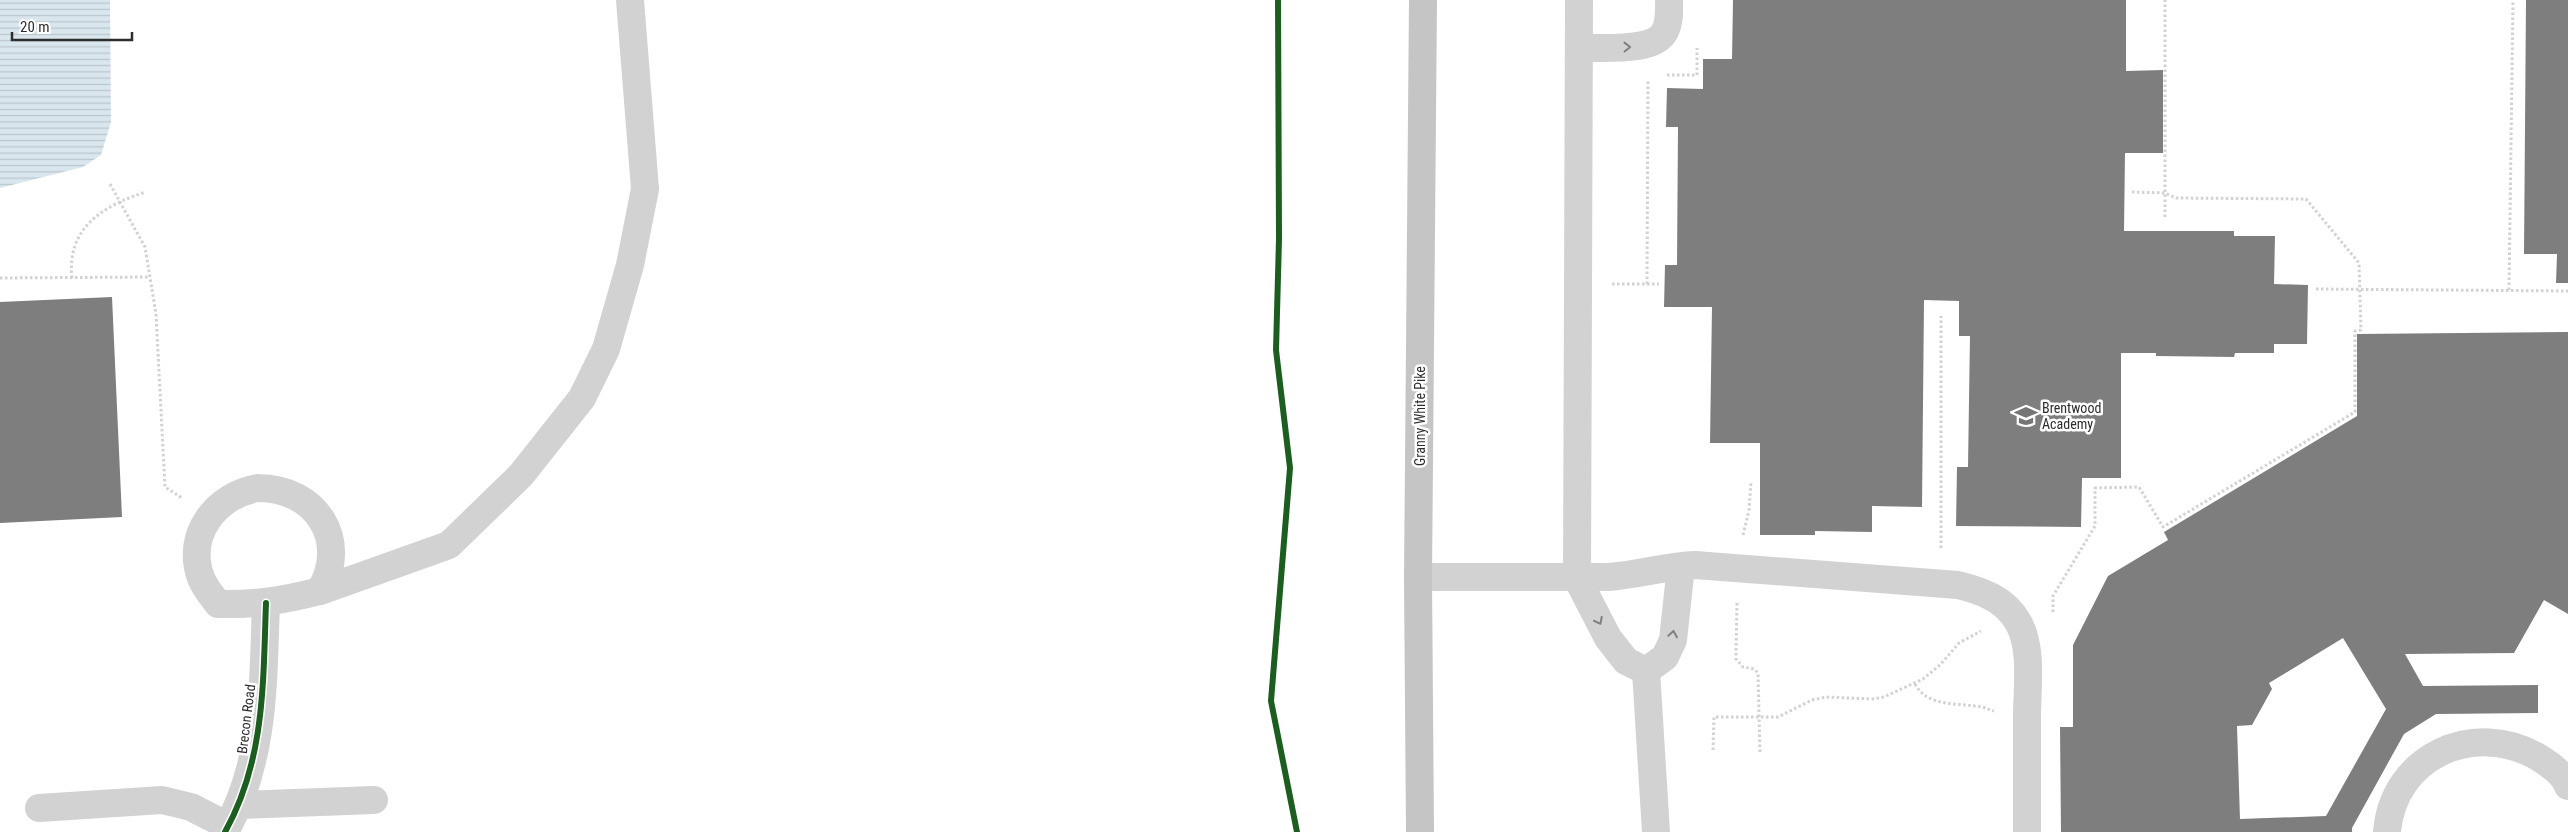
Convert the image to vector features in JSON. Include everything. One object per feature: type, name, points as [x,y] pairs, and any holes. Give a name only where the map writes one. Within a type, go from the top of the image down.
[{"type":"main road","name":"Granny White Pike","points":[[1420,832],[1418,577],[1423,0]]},
{"type":"street","points":[[320,591],[330,564],[329,539],[320,516],[297,496],[284,490],[268,488],[245,490],[227,499],[209,516],[204,524],[197,552],[201,579],[218,604],[250,605],[266,603],[320,591],[448,544],[521,475],[582,398],[606,349],[630,265],[645,189],[630,0]]},
{"type":"street","points":[[1579,0],[1577,578],[1608,638],[1626,661],[1646,671]]},
{"type":"street","points":[[1579,48],[1648,45],[1658,41],[1665,31],[1669,0]]},
{"type":"street","points":[[1418,577],[1577,578],[1629,576],[1681,566],[1958,585],[1984,592],[1995,598],[2014,615],[2022,631],[2026,650],[2027,832]]},
{"type":"street","points":[[1646,671],[1665,657],[1673,640],[1681,566]]},
{"type":"street","name":"Brecon Road","points":[[231,821],[255,756],[262,707],[266,603]]},
{"type":"street","points":[[1646,671],[1656,832]]},
{"type":"street","points":[[2387,832],[2394,799],[2410,775],[2427,759],[2449,747],[2476,742],[2504,743],[2527,751],[2546,762],[2565,779],[2568,786]]},
{"type":"street","points":[[39,808],[162,800],[191,807],[231,821],[374,800]]},
{"type":"path","points":[[2165,0],[2165,217]]},
{"type":"path","points":[[2509,290],[2513,0]]},
{"type":"path","points":[[1647,284],[1648,45]]},
{"type":"path","points":[[110,184],[145,247],[156,314],[165,487],[209,516]]},
{"type":"path","points":[[72,278],[72,253],[79,235],[93,218],[120,202],[146,192]]},
{"type":"path","points":[[2053,616],[2053,596],[2095,526],[2095,488],[2139,487],[2163,527],[2355,412],[2355,331],[2361,330],[2359,263],[2306,199],[2176,198],[2165,193],[2132,192]]},
{"type":"path","points":[[0,278],[150,277]]},
{"type":"path","points":[[1578,284],[1659,284]]},
{"type":"path","points":[[2316,289],[2568,291]]},
{"type":"path","points":[[1941,584],[1942,316]]},
{"type":"path","points":[[1750,482],[1749,510],[1738,569],[1736,659],[1743,667],[1754,669],[1758,673],[1761,717],[1760,754]]},
{"type":"path","points":[[1713,750],[1714,717],[1778,717],[1812,700],[1826,696],[1873,700],[1915,684],[1933,673],[1963,640],[2014,615]]},
{"type":"path","points":[[1915,684],[1923,695],[1941,702],[1976,706],[1997,712],[2027,713]]},
{"type":"shaded area","points":[[0,0],[110,0],[111,122],[101,155],[83,167],[0,188]]},
{"type":"building","points":[[1733,0],[2126,0],[2126,71],[2163,70],[2163,153],[2125,153],[2124,231],[2234,231],[2234,236],[2275,236],[2274,284],[2308,285],[2307,344],[2274,344],[2274,353],[2235,353],[2234,357],[2156,356],[2156,353],[2121,353],[2121,478],[2082,478],[2081,527],[1956,526],[1957,467],[1968,467],[1970,336],[1959,336],[1959,301],[1924,300],[1922,507],[1872,506],[1872,532],[1815,531],[1815,535],[1760,535],[1760,443],[1710,443],[1712,307],[1664,307],[1665,265],[1677,265],[1678,127],[1666,127],[1667,88],[1703,89],[1703,59],[1732,59]]},
{"type":"building","points":[[2526,0],[2568,0],[2568,283],[2556,283],[2557,254],[2524,254]]},
{"type":"building","points":[[112,297],[122,517],[0,523],[0,302]]},
{"type":"building","points":[[2568,332],[2568,614],[2544,600],[2514,653],[2405,654],[2423,686],[2538,685],[2538,713],[2436,714],[2404,734],[2352,828],[2352,832],[2061,832],[2060,727],[2073,727],[2073,645],[2108,576],[2168,540],[2164,532],[2357,416],[2357,334]],"holes":[[[2343,638],[2386,709],[2326,816],[2240,819],[2237,726],[2252,725],[2272,689],[2269,683]]]},
{"type":"cycle path","points":[[1278,0],[1279,239],[1276,350],[1290,468],[1271,701],[1297,832]]},
{"type":"cycle path","points":[[225,832],[238,805],[255,749],[262,692],[266,603]]},
{"type":"place","name":"Brentwood Academy","points":[[2026,416]]}]
